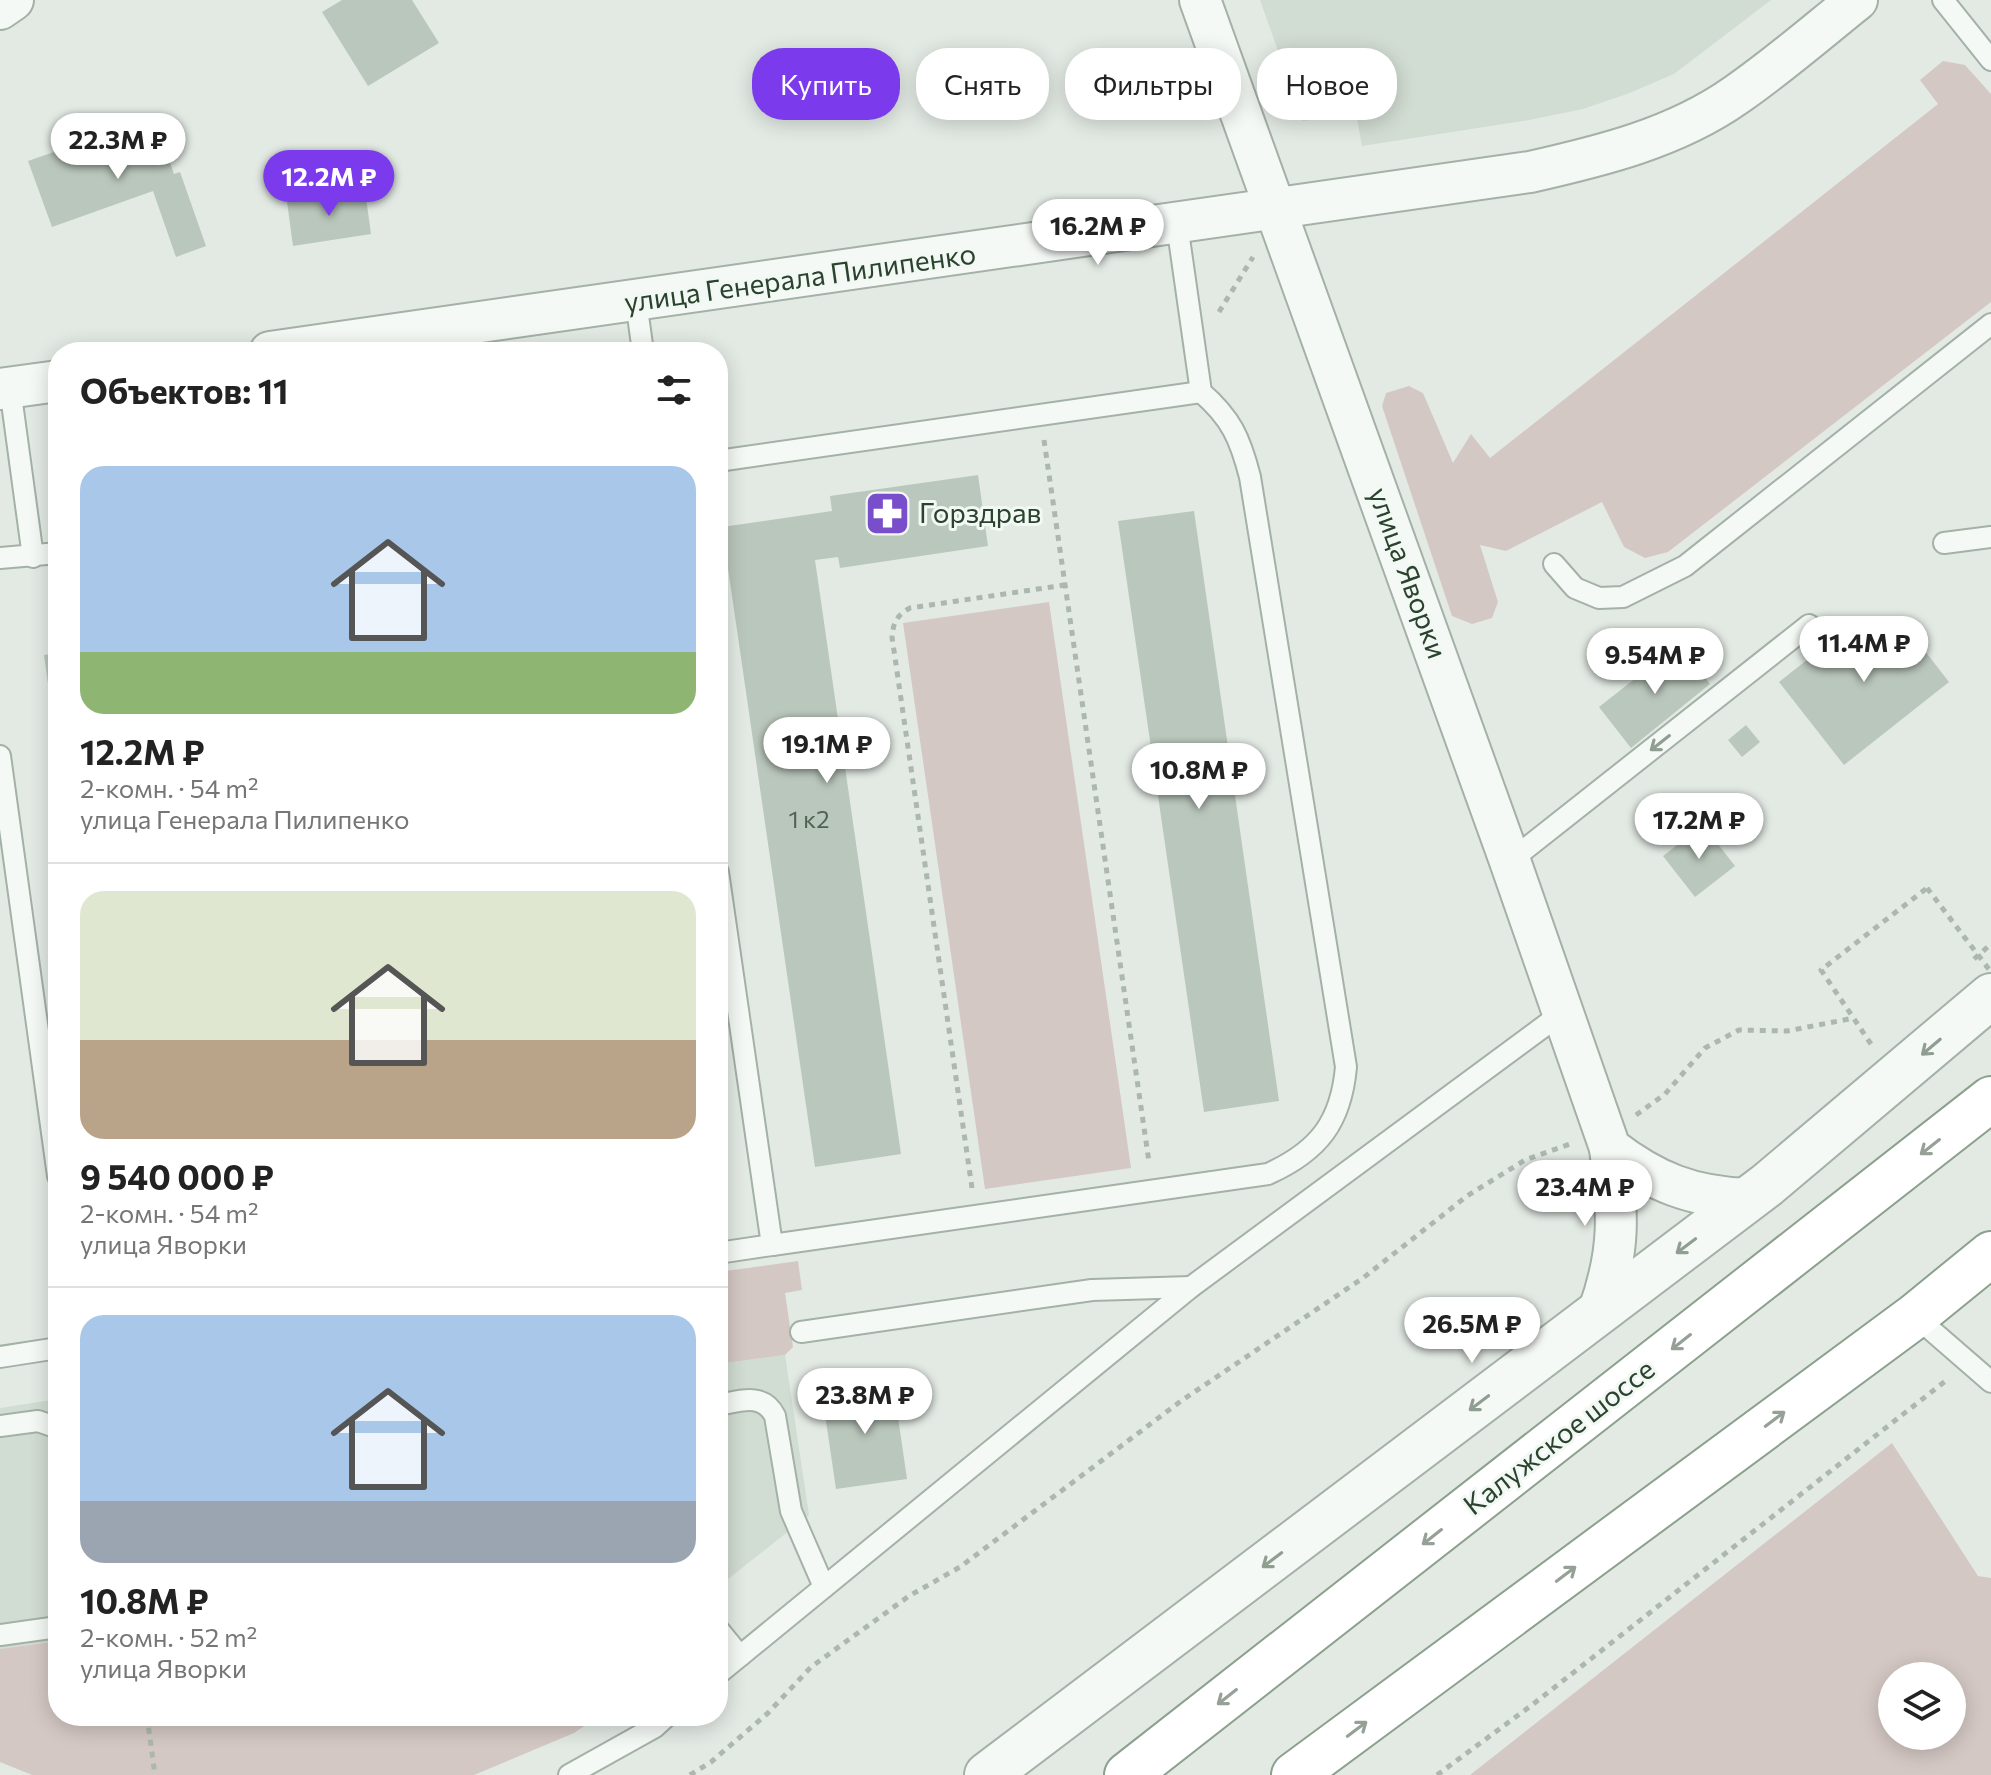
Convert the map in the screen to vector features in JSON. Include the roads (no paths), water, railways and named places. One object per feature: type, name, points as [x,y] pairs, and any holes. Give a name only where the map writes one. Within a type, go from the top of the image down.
[{"type":"highway","name":"Калужское шоссе","points":[[1127,1775],[1991,1099]]},
{"type":"highway","points":[[1294,1775],[1915,1316],[1991,1254]]},
{"type":"street","points":[[0,9],[13,0]]},
{"type":"street","name":"улица Яворки","points":[[1200,0],[1510,861],[1607,1140],[1618,1212],[1617,1243],[1612,1271],[1598,1313]]},
{"type":"street","name":"улица Генерала Пилипенко","points":[[342,342],[1530,172],[1601,156],[1646,141],[1735,96],[1857,0]]},
{"type":"street","points":[[5,388],[48,382]]},
{"type":"street","points":[[987,1775],[1748,1199],[1979,980]]},
{"type":"street","points":[[1607,1140],[1648,1175],[1666,1183],[1717,1198],[1748,1199]]},
{"type":"lane","points":[[1943,0],[1991,60]]},
{"type":"lane","points":[[728,1252],[1268,1174],[1293,1163],[1312,1148],[1326,1131],[1340,1100],[1346,1067],[1250,477],[1232,425],[1201,392],[1177,224]]},
{"type":"lane","points":[[636,301],[642,342]]},
{"type":"lane","points":[[1554,564],[1575,588],[1599,598],[1623,597],[1685,566],[1991,324]]},
{"type":"lane","points":[[5,388],[33,557]]},
{"type":"lane","points":[[728,460],[1201,392]]},
{"type":"lane","points":[[1944,543],[1991,537]]},
{"type":"lane","points":[[0,558],[48,555]]},
{"type":"lane","points":[[1510,861],[1809,625]]},
{"type":"lane","points":[[0,756],[48,1104]]},
{"type":"lane","points":[[728,941],[772,1245]]},
{"type":"lane","points":[[728,1666],[1191,1287],[1562,1013]]},
{"type":"lane","points":[[801,1332],[1092,1290],[1191,1287]]},
{"type":"lane","points":[[1915,1316],[1991,1382]]},
{"type":"lane","points":[[0,1357],[48,1350]]},
{"type":"lane","points":[[728,1403],[754,1399],[770,1406],[775,1416],[791,1511],[824,1587]]},
{"type":"lane","points":[[0,1426],[38,1421],[48,1424]]},
{"type":"lane","points":[[0,1635],[48,1628]]},
{"type":"lane","points":[[728,1641],[740,1656]]},
{"type":"lane","points":[[569,1775],[653,1726]]},
{"type":"place","name":"Горздрав","points":[[888,513]]}]
